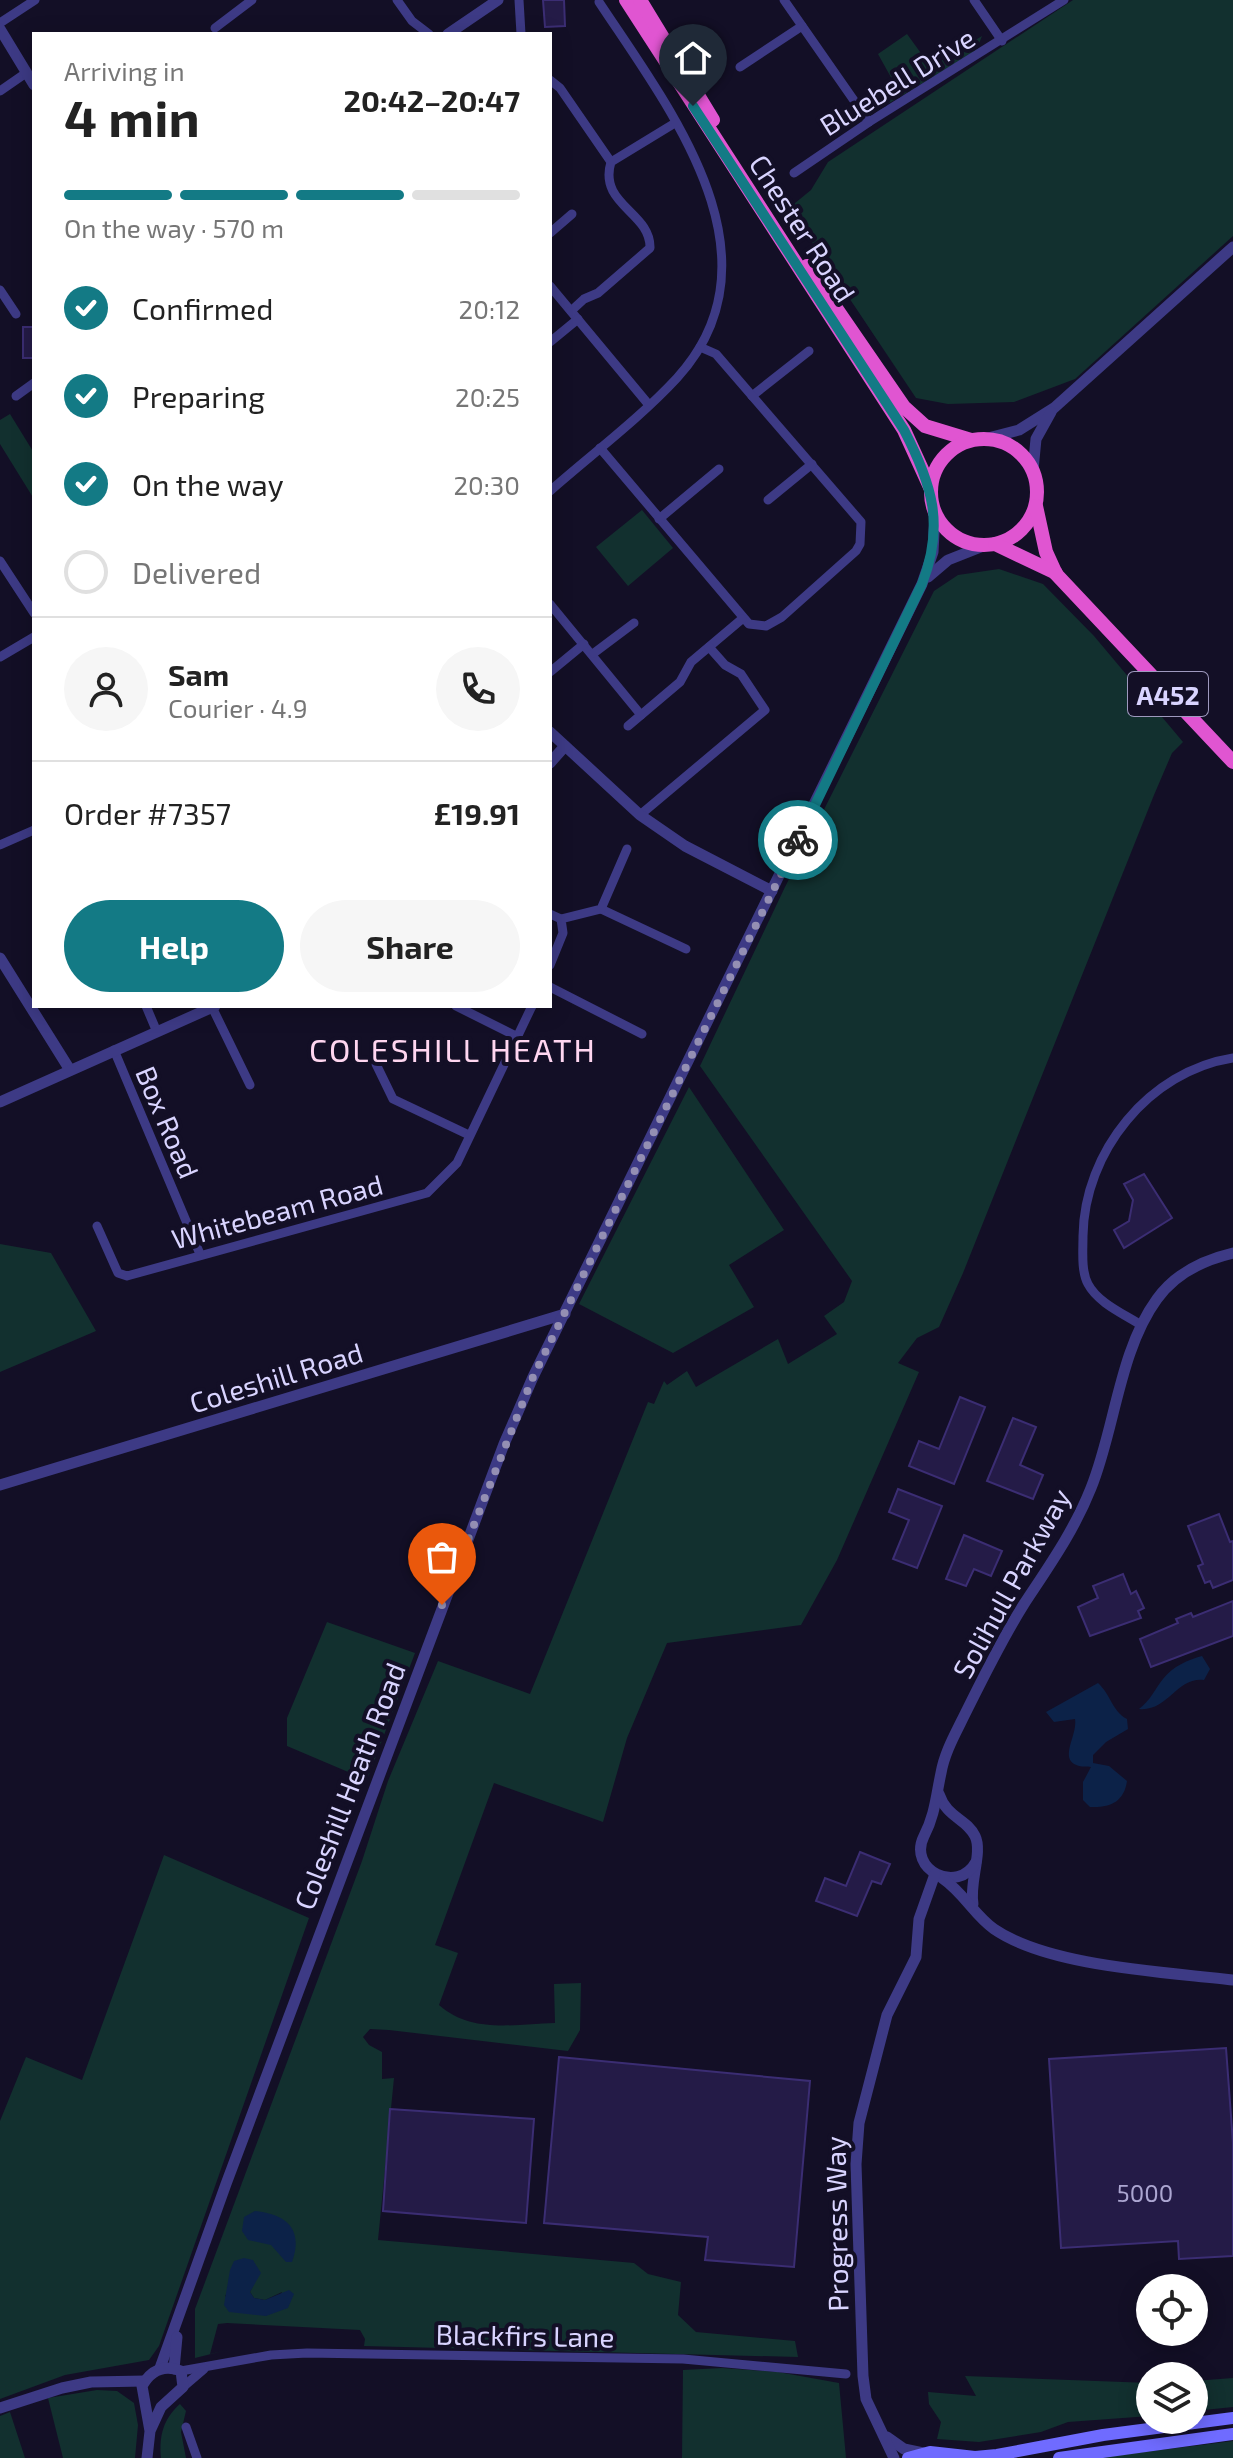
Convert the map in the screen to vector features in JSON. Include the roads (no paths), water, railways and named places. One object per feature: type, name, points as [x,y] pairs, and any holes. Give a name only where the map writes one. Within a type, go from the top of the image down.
[{"type":"highway","name":"Chester Road","points":[[626,0],[904,430],[930,487]]},
{"type":"highway","name":"Chester Road","points":[[640,0],[767,207],[904,407],[925,426],[971,440]]},
{"type":"highway","points":[[988,438],[1015,448],[1033,470],[1036,506],[1021,530],[991,544],[956,537],[944,527],[935,514],[930,487],[933,474],[948,452],[971,440],[988,438]]},
{"type":"highway","name":"A452","points":[[1036,506],[1046,552],[1056,574],[1233,762]]},
{"type":"highway","name":"A452","points":[[991,544],[1056,574]]},
{"type":"main road","points":[[908,2458],[997,2455],[1103,2435],[1233,2418]]},
{"type":"main road","points":[[1059,2458],[1233,2434]]},
{"type":"street","points":[[0,23],[35,0]]},
{"type":"street","points":[[233,0],[240,10]]},
{"type":"street","points":[[215,28],[252,0]]},
{"type":"street","points":[[397,0],[412,21],[426,32]]},
{"type":"street","points":[[451,32],[498,0]]},
{"type":"street","points":[[519,0],[521,32]]},
{"type":"street","points":[[784,0],[869,122]]},
{"type":"street","points":[[974,0],[1002,41]]},
{"type":"street","name":"Bluebell Drive","points":[[794,173],[869,122],[1064,0]]},
{"type":"street","points":[[552,489],[678,376],[700,347],[721,284],[721,236],[716,207],[704,174],[599,2]]},
{"type":"street","points":[[740,67],[802,26]]},
{"type":"street","points":[[0,29],[32,82]]},
{"type":"street","points":[[0,91],[26,73]]},
{"type":"street","points":[[552,82],[560,88],[611,162]]},
{"type":"street","points":[[552,340],[584,299],[598,293],[650,248],[649,235],[609,188],[607,174],[611,162],[675,123]]},
{"type":"street","points":[[552,231],[572,214]]},
{"type":"street","points":[[988,438],[1019,430],[1054,408],[1233,247]]},
{"type":"street","points":[[552,288],[649,405]]},
{"type":"street","points":[[0,290],[16,314]]},
{"type":"street","points":[[600,448],[742,619],[756,626],[766,626],[782,617],[860,544],[861,522],[716,354],[700,347]]},
{"type":"street","points":[[752,396],[809,351]]},
{"type":"street","points":[[16,396],[32,384]]},
{"type":"street","points":[[1033,470],[1036,439],[1054,408]]},
{"type":"street","points":[[768,500],[812,464]]},
{"type":"street","points":[[659,519],[719,469]]},
{"type":"street","name":"Coleshill Heath Road","points":[[160,2368],[465,1544],[533,1377],[922,584],[933,552],[935,514]]},
{"type":"street","name":"Coleshill Heath Road","points":[[922,584],[948,560],[991,544]]},
{"type":"street","points":[[0,561],[32,610]]},
{"type":"street","points":[[552,606],[594,653],[641,715]]},
{"type":"street","points":[[628,726],[680,682],[691,662],[742,619]]},
{"type":"street","points":[[594,653],[634,623]]},
{"type":"street","points":[[0,657],[32,638]]},
{"type":"street","points":[[552,670],[584,644]]},
{"type":"street","points":[[640,815],[765,710],[741,674],[725,665],[709,647]]},
{"type":"street","points":[[552,734],[640,815],[685,846],[772,891]]},
{"type":"street","points":[[552,761],[565,746]]},
{"type":"street","points":[[0,845],[32,831]]},
{"type":"street","points":[[601,909],[627,849]]},
{"type":"street","points":[[552,915],[561,919],[601,909],[686,949]]},
{"type":"street","points":[[552,960],[563,933],[561,919]]},
{"type":"street","points":[[0,958],[70,1070]]},
{"type":"street","points":[[552,988],[642,1034]]},
{"type":"street","points":[[147,1008],[157,1032]]},
{"type":"street","points":[[0,1102],[210,1008]]},
{"type":"street","points":[[215,1008],[250,1085]]},
{"type":"street","points":[[460,1008],[518,1037]]},
{"type":"street","name":"Whitebeam Road","points":[[97,1226],[118,1273],[124,1276],[427,1193],[457,1163],[531,1008]]},
{"type":"street","name":"Box Road","points":[[114,1050],[200,1254]]},
{"type":"street","points":[[1141,1325],[1101,1299],[1086,1280],[1083,1225],[1092,1180],[1115,1137],[1149,1098],[1183,1076],[1233,1058]]},
{"type":"street","points":[[376,1064],[393,1099],[469,1135]]},
{"type":"street","name":"Solihull Parkway","points":[[930,1828],[945,1758],[960,1723],[1002,1641],[1065,1543],[1092,1486],[1141,1325],[1158,1297],[1179,1278],[1206,1261],[1233,1253]]},
{"type":"street","name":"Coleshill Road","points":[[0,1485],[565,1314]]},
{"type":"street","points":[[939,1793],[943,1807],[971,1831],[977,1843],[972,1876],[973,1907]]},
{"type":"street","points":[[963,1824],[943,1822],[930,1828],[921,1850],[927,1867],[962,1892],[994,1929],[1042,1951],[1124,1966],[1233,1980]]},
{"type":"street","points":[[938,1876],[958,1877],[976,1862]]},
{"type":"street","name":"Progress Way","points":[[894,2458],[866,2399],[863,2376],[856,2164],[859,2123],[887,2015],[916,1957],[919,1919],[938,1876]]},
{"type":"street","name":"Coleshill Heath Road","points":[[177,2370],[178,2324]]},
{"type":"street","name":"Blackfirs Lane","points":[[177,2370],[204,2369],[271,2355],[307,2353],[683,2359],[846,2374]]},
{"type":"street","points":[[0,2408],[62,2388],[91,2382],[145,2381],[160,2368],[177,2370],[183,2387],[161,2407],[150,2431]]},
{"type":"street","name":"Blackfirs Lane","points":[[183,2387],[204,2369]]},
{"type":"street","points":[[145,2381],[150,2431],[147,2458]]},
{"type":"street","points":[[115,2383],[161,2407]]},
{"type":"street","points":[[186,2427],[196,2458]]},
{"type":"street","points":[[886,2437],[904,2449],[935,2455]]},
{"type":"water","points":[[1202,1656],[1210,1669],[1204,1680],[1186,1684],[1157,1705],[1139,1709],[1171,1670]]},
{"type":"water","points":[[1098,1683],[1118,1712],[1127,1719],[1128,1729],[1106,1742],[1093,1755],[1093,1763],[1109,1766],[1127,1781],[1123,1794],[1115,1802],[1090,1807],[1083,1800],[1083,1782],[1091,1767],[1079,1766],[1070,1759],[1075,1719],[1054,1722],[1046,1712]]},
{"type":"water","points":[[255,2211],[276,2216],[290,2225],[296,2241],[292,2262],[286,2262],[271,2245],[248,2240],[242,2231],[244,2217]]},
{"type":"water","points":[[244,2258],[253,2260],[261,2273],[250,2292],[254,2298],[265,2300],[289,2290],[294,2294],[288,2308],[266,2316],[229,2312],[224,2305],[230,2270],[234,2261]]},
{"type":"district","name":"COLESHILL HEATH","points":[[453,1049]]}]
